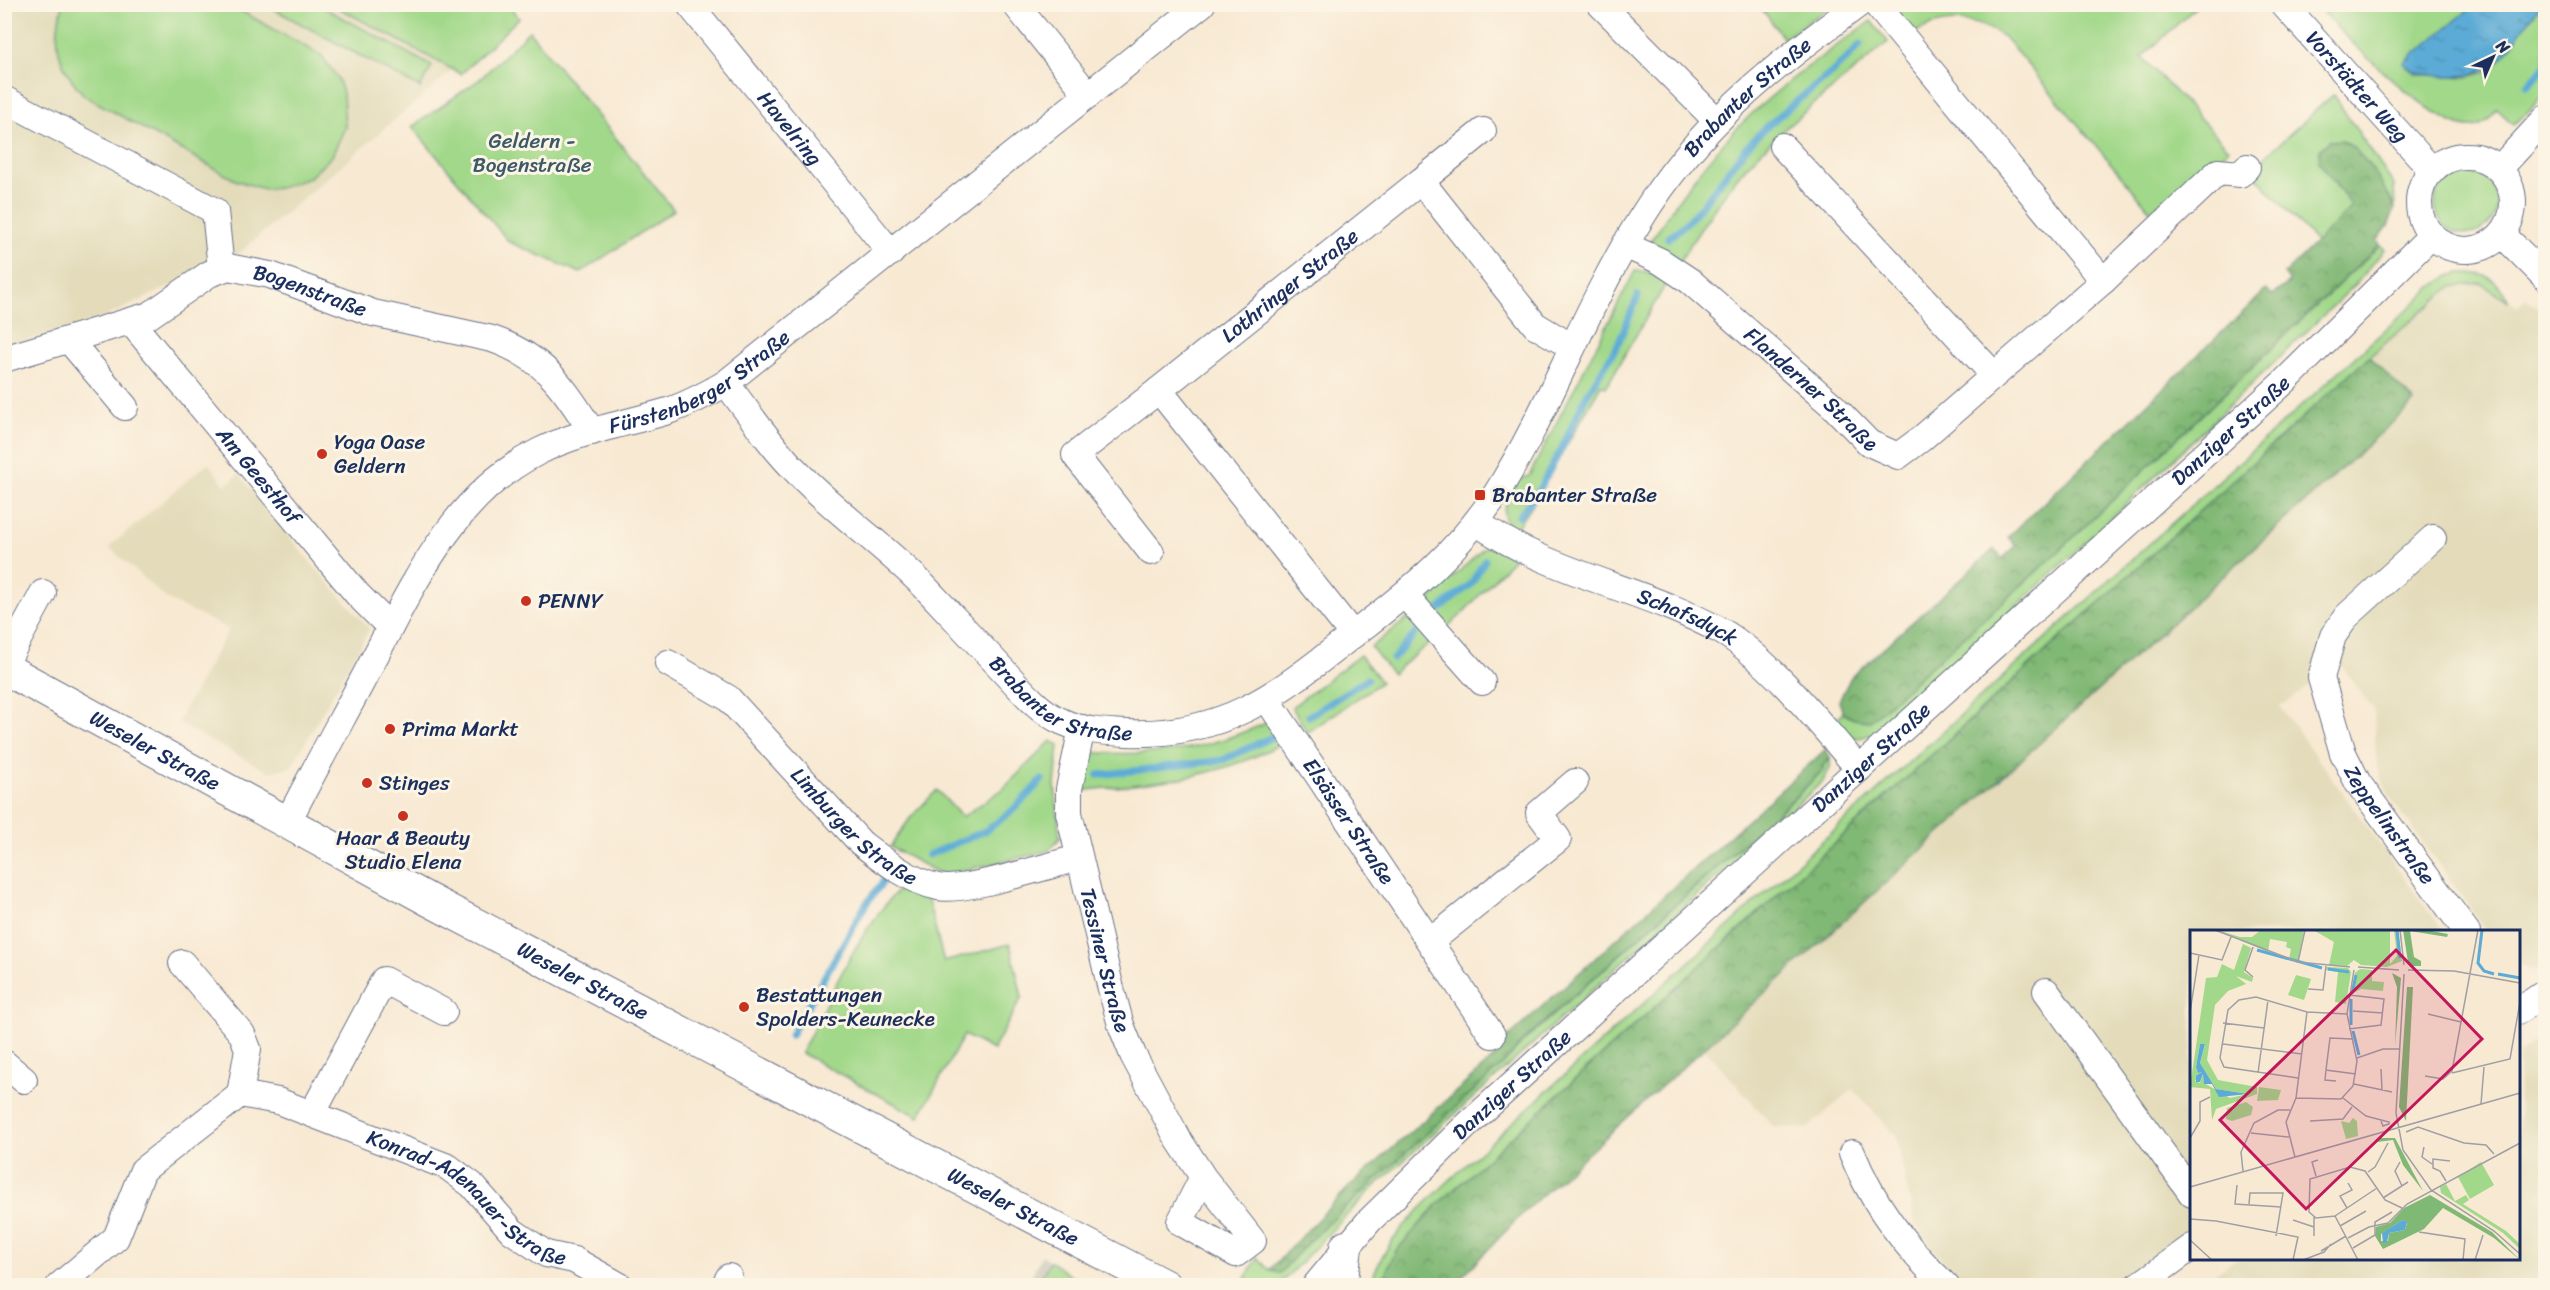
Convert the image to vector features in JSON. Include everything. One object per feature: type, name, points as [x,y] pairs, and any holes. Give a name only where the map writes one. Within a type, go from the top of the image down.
[{"type":"main road","name":"Weseler Straße","points":[[4,667],[287,824],[1165,1286]]},
{"type":"main road","points":[[1341,1286],[1346,1247]]},
{"type":"main road","points":[[1124,1264],[1146,1286]]},
{"type":"street","name":"Havelring","points":[[690,4],[891,253]]},
{"type":"street","points":[[1015,4],[1088,95]]},
{"type":"street","name":"Fürstenberger Straße","points":[[287,824],[390,627],[441,540],[484,489],[537,452],[563,440],[670,410],[698,399],[726,383],[1202,4]]},
{"type":"street","points":[[1600,4],[1716,120]]},
{"type":"street","name":"Brabanter Straße","points":[[726,383],[797,472],[898,561],[1039,707],[1053,717],[1082,728],[1164,734],[1189,730],[1243,712],[1267,699],[1353,635],[1448,556],[1476,522],[1497,491],[1625,244],[1655,196],[1716,120],[1767,73],[1859,4]]},
{"type":"street","points":[[1876,4],[2103,281]]},
{"type":"street","name":"Vorstädter Weg","points":[[2283,4],[2432,170]]},
{"type":"street","points":[[4,99],[215,212],[221,270]]},
{"type":"street","points":[[2499,169],[2546,118]]},
{"type":"street","name":"Lothringer Straße","points":[[1151,552],[1075,455],[1483,131]]},
{"type":"street","points":[[1782,146],[1992,374]]},
{"type":"street","points":[[2471,156],[2491,162],[2499,169],[2506,177],[2513,195],[2512,216],[2502,234],[2492,243],[2467,250],[2442,243],[2432,235],[2424,225],[2419,202],[2420,190],[2432,170],[2450,158],[2471,156]]},
{"type":"street","name":"Flanderner Straße","points":[[1625,244],[1660,261],[1690,281],[1833,406],[1869,443],[1898,456],[1921,439],[1992,374],[2103,281],[2218,172],[2240,174],[2247,167]]},
{"type":"street","points":[[1421,181],[1536,325],[1572,347]]},
{"type":"street","points":[[2502,234],[2546,278]]},
{"type":"street","name":"Danziger Straße","points":[[1315,1286],[1346,1247],[1464,1128],[2285,381],[2432,235]]},
{"type":"street","name":"Bogenstraße","points":[[4,359],[150,315],[209,274],[228,267],[251,270],[373,313],[511,345],[541,364],[574,402],[592,432]]},
{"type":"street","name":"Am Geesthof","points":[[130,321],[358,595],[390,627]]},
{"type":"street","points":[[69,340],[125,407]]},
{"type":"street","points":[[1158,390],[1353,635]]},
{"type":"street","name":"Schafsdyck","points":[[1476,522],[1523,550],[1700,621],[1736,640],[1766,667],[1859,769]]},
{"type":"street","name":"Zeppelinstraße","points":[[2433,538],[2348,615],[2333,636],[2321,678],[2328,710],[2343,753],[2358,783],[2465,930]]},
{"type":"street","points":[[4,667],[43,593]]},
{"type":"street","points":[[1405,594],[1482,682]]},
{"type":"street","name":"Limburger Straße","points":[[668,663],[728,698],[861,843],[925,883],[950,888],[1079,858]]},
{"type":"street","name":"Elsässer Straße","points":[[1267,699],[1492,1035]]},
{"type":"street","name":"Tessiner Straße","points":[[1082,728],[1069,789],[1069,813],[1121,1025],[1154,1098],[1203,1177]]},
{"type":"street","points":[[1431,941],[1558,839],[1539,813],[1575,782]]},
{"type":"street","points":[[59,1286],[117,1238],[143,1170],[240,1094],[248,1049],[242,1034],[182,963]]},
{"type":"street","points":[[312,1114],[384,980],[444,1012]]},
{"type":"street","points":[[2046,991],[2190,1191]]},
{"type":"street","points":[[2520,1007],[2546,992]]},
{"type":"street","points":[[4,1063],[24,1080]]},
{"type":"street","name":"Konrad-Adenauer-Straße","points":[[240,1094],[278,1101],[448,1167],[472,1185],[512,1231],[546,1254],[574,1260],[620,1286]]},
{"type":"street","points":[[1852,1153],[1879,1208],[1928,1269],[1946,1286]]},
{"type":"street","points":[[2138,1286],[2190,1248]]},
{"type":"shaded area","points":[[5,5],[333,5],[453,70],[238,254],[103,318],[5,347]]},
{"type":"shaded area","points":[[2480,283],[2518,307],[2526,298],[2545,313],[2545,969],[2530,970],[2520,965],[2520,930],[2486,930],[2390,797],[2381,779],[2376,759],[2374,710],[2340,664],[2280,707],[2442,930],[2190,930],[2190,1231],[2112,1285],[1971,1285],[1939,1257],[1915,1225],[1896,1136],[1853,1089],[1807,1129],[1774,1127],[1704,1048],[2415,402],[2369,357],[2451,287]]},
{"type":"shaded area","points":[[208,463],[225,485],[239,474],[309,561],[370,629],[291,767],[269,772],[177,723],[229,629],[168,600],[109,547]]},
{"type":"shaded area","points":[[2545,1034],[2545,1285],[2199,1285],[2235,1260],[2520,1260],[2520,1053]]},
{"type":"shaded area","points":[[1042,1255],[1050,1261],[1037,1285],[1026,1286]]},
{"type":"green space","points":[[63,5],[230,5],[321,55],[338,78],[343,93],[345,127],[332,156],[310,177],[280,188],[264,189],[235,180],[85,96],[68,75],[59,54],[58,30]]},
{"type":"green space","points":[[266,5],[319,5],[432,66],[420,88]]},
{"type":"green space","points":[[333,5],[508,5],[519,18],[461,74]]},
{"type":"green space","points":[[1759,5],[1832,5],[1784,39]]},
{"type":"green space","points":[[1894,5],[2198,5],[2142,57],[2229,149],[2155,216],[2005,38],[1982,26],[1959,21],[1935,24],[1911,35],[1895,12]]},
{"type":"green space","points":[[2316,5],[2476,5],[2404,63],[2415,73],[2467,77],[2487,72],[2541,5],[2545,5],[2545,92],[2527,114],[2513,124],[2497,109],[2480,125],[2471,127],[2455,123],[2435,113],[2389,77]]},
{"type":"green space","points":[[1871,21],[1888,42],[1799,116],[1749,164],[1721,199],[1679,262],[1655,247],[1651,241],[1677,202],[1705,165],[1741,124],[1795,77]]},
{"type":"green space","name":"Geldern - Bogenstraße","points":[[529,31],[674,210],[580,273],[509,242],[412,127],[480,79]]},
{"type":"green space","points":[[2333,95],[2394,185],[2395,208],[2385,189],[2353,207],[2317,243],[2250,170]]},
{"type":"green space","points":[[2342,140],[2366,161],[2395,208],[2388,226],[2377,241],[2380,245],[2057,553],[1870,721],[1854,719],[1843,713],[1839,701],[1851,677],[1994,549],[2002,559],[2016,546],[2008,537],[2266,290],[2272,295],[2290,282],[2284,274],[2352,207],[2319,162],[2320,149],[2330,141]]},
{"type":"green space","points":[[2466,172],[2488,181],[2497,203],[2488,225],[2466,234],[2444,225],[2435,203],[2444,181]]},
{"type":"green space","points":[[2380,245],[2385,249],[2356,284],[2058,568],[1936,680],[1874,734],[1859,738],[1851,737],[1833,722],[1843,713],[1854,719],[1870,721],[2057,553]]},
{"type":"green space","points":[[1635,271],[1650,272],[1667,282],[1606,387],[1601,385],[1533,504],[1514,531],[1505,519],[1505,506],[1518,480],[1529,476]]},
{"type":"green space","points":[[2460,273],[2484,275],[2490,278],[2500,287],[2509,301],[2480,283],[2451,287],[2369,357],[1437,1205],[1396,1251],[1380,1285],[1371,1286],[1385,1251],[1397,1234],[1470,1161],[2431,288],[2449,276]]},
{"type":"green space","points":[[2369,357],[2415,402],[1529,1207],[1454,1285],[1380,1285],[1396,1251],[1437,1205]]},
{"type":"green space","points":[[1486,546],[1515,557],[1459,617],[1442,631],[1422,607]]},
{"type":"green space","points":[[1412,615],[1433,640],[1392,674],[1371,647]]},
{"type":"green space","points":[[1360,655],[1381,682],[1307,733],[1292,707]]},
{"type":"green space","points":[[1268,722],[1285,741],[1236,764],[1158,782],[1078,791],[1087,752],[1135,754],[1179,750],[1223,740]]},
{"type":"green space","points":[[1051,741],[1059,745],[1055,785],[1060,838],[1048,851],[948,874],[937,872],[890,847],[911,817],[937,790],[962,817],[1003,789]]},
{"type":"green space","points":[[1826,749],[1830,759],[1822,767],[1824,769],[1794,798],[1524,1040],[1502,1065],[1308,1242],[1280,1273],[1269,1270],[1349,1187],[1496,1056],[1493,1051]]},
{"type":"green space","points":[[1830,759],[1830,768],[1823,781],[1368,1193],[1279,1285],[1242,1285],[1257,1257],[1270,1271],[1280,1273],[1308,1242],[1502,1065],[1524,1041],[1794,799],[1824,769],[1821,767]]},
{"type":"green space","points":[[902,886],[926,893],[944,962],[1010,944],[1022,997],[993,1050],[964,1035],[919,1117],[801,1053],[858,944],[886,904]]},
{"type":"green space","points":[[1050,1261],[1083,1285],[1056,1285],[1041,1278]]},
{"type":"water","points":[[2476,4],[2541,5],[2502,57],[2492,66],[2480,72],[2463,76],[2431,75],[2417,72],[2403,63]]},
{"type":"waterway","points":[[1911,6],[1915,4]]},
{"type":"waterway","points":[[1668,238],[1692,217],[1756,137],[1835,70],[1860,45]]},
{"type":"waterway","points":[[2527,86],[2546,65]]},
{"type":"waterway","points":[[1519,516],[1537,493],[1562,448],[1586,396],[1617,346],[1638,296]]},
{"type":"waterway","points":[[1440,609],[1471,584],[1485,560]]},
{"type":"waterway","points":[[1393,659],[1415,634]]},
{"type":"waterway","points":[[1309,716],[1367,679]]},
{"type":"waterway","points":[[1098,775],[1223,760],[1272,737]]},
{"type":"waterway","points":[[928,855],[987,830],[1013,810],[1042,780]]},
{"type":"waterway","points":[[791,1035],[866,904],[885,879]]},
{"type":"place","name":"Yoga Oase Geldern","points":[[322,454]]},
{"type":"place","name":"Brabanter Straße","points":[[1480,495]]},
{"type":"place","name":"PENNY","points":[[526,601]]},
{"type":"place","name":"Prima Markt","points":[[390,729]]},
{"type":"place","name":"Stinges","points":[[367,783]]},
{"type":"place","name":"Haar & Beauty Studio Elena","points":[[403,816]]},
{"type":"place","name":"Bestattungen Spolders-Keunecke","points":[[744,1007]]}]
